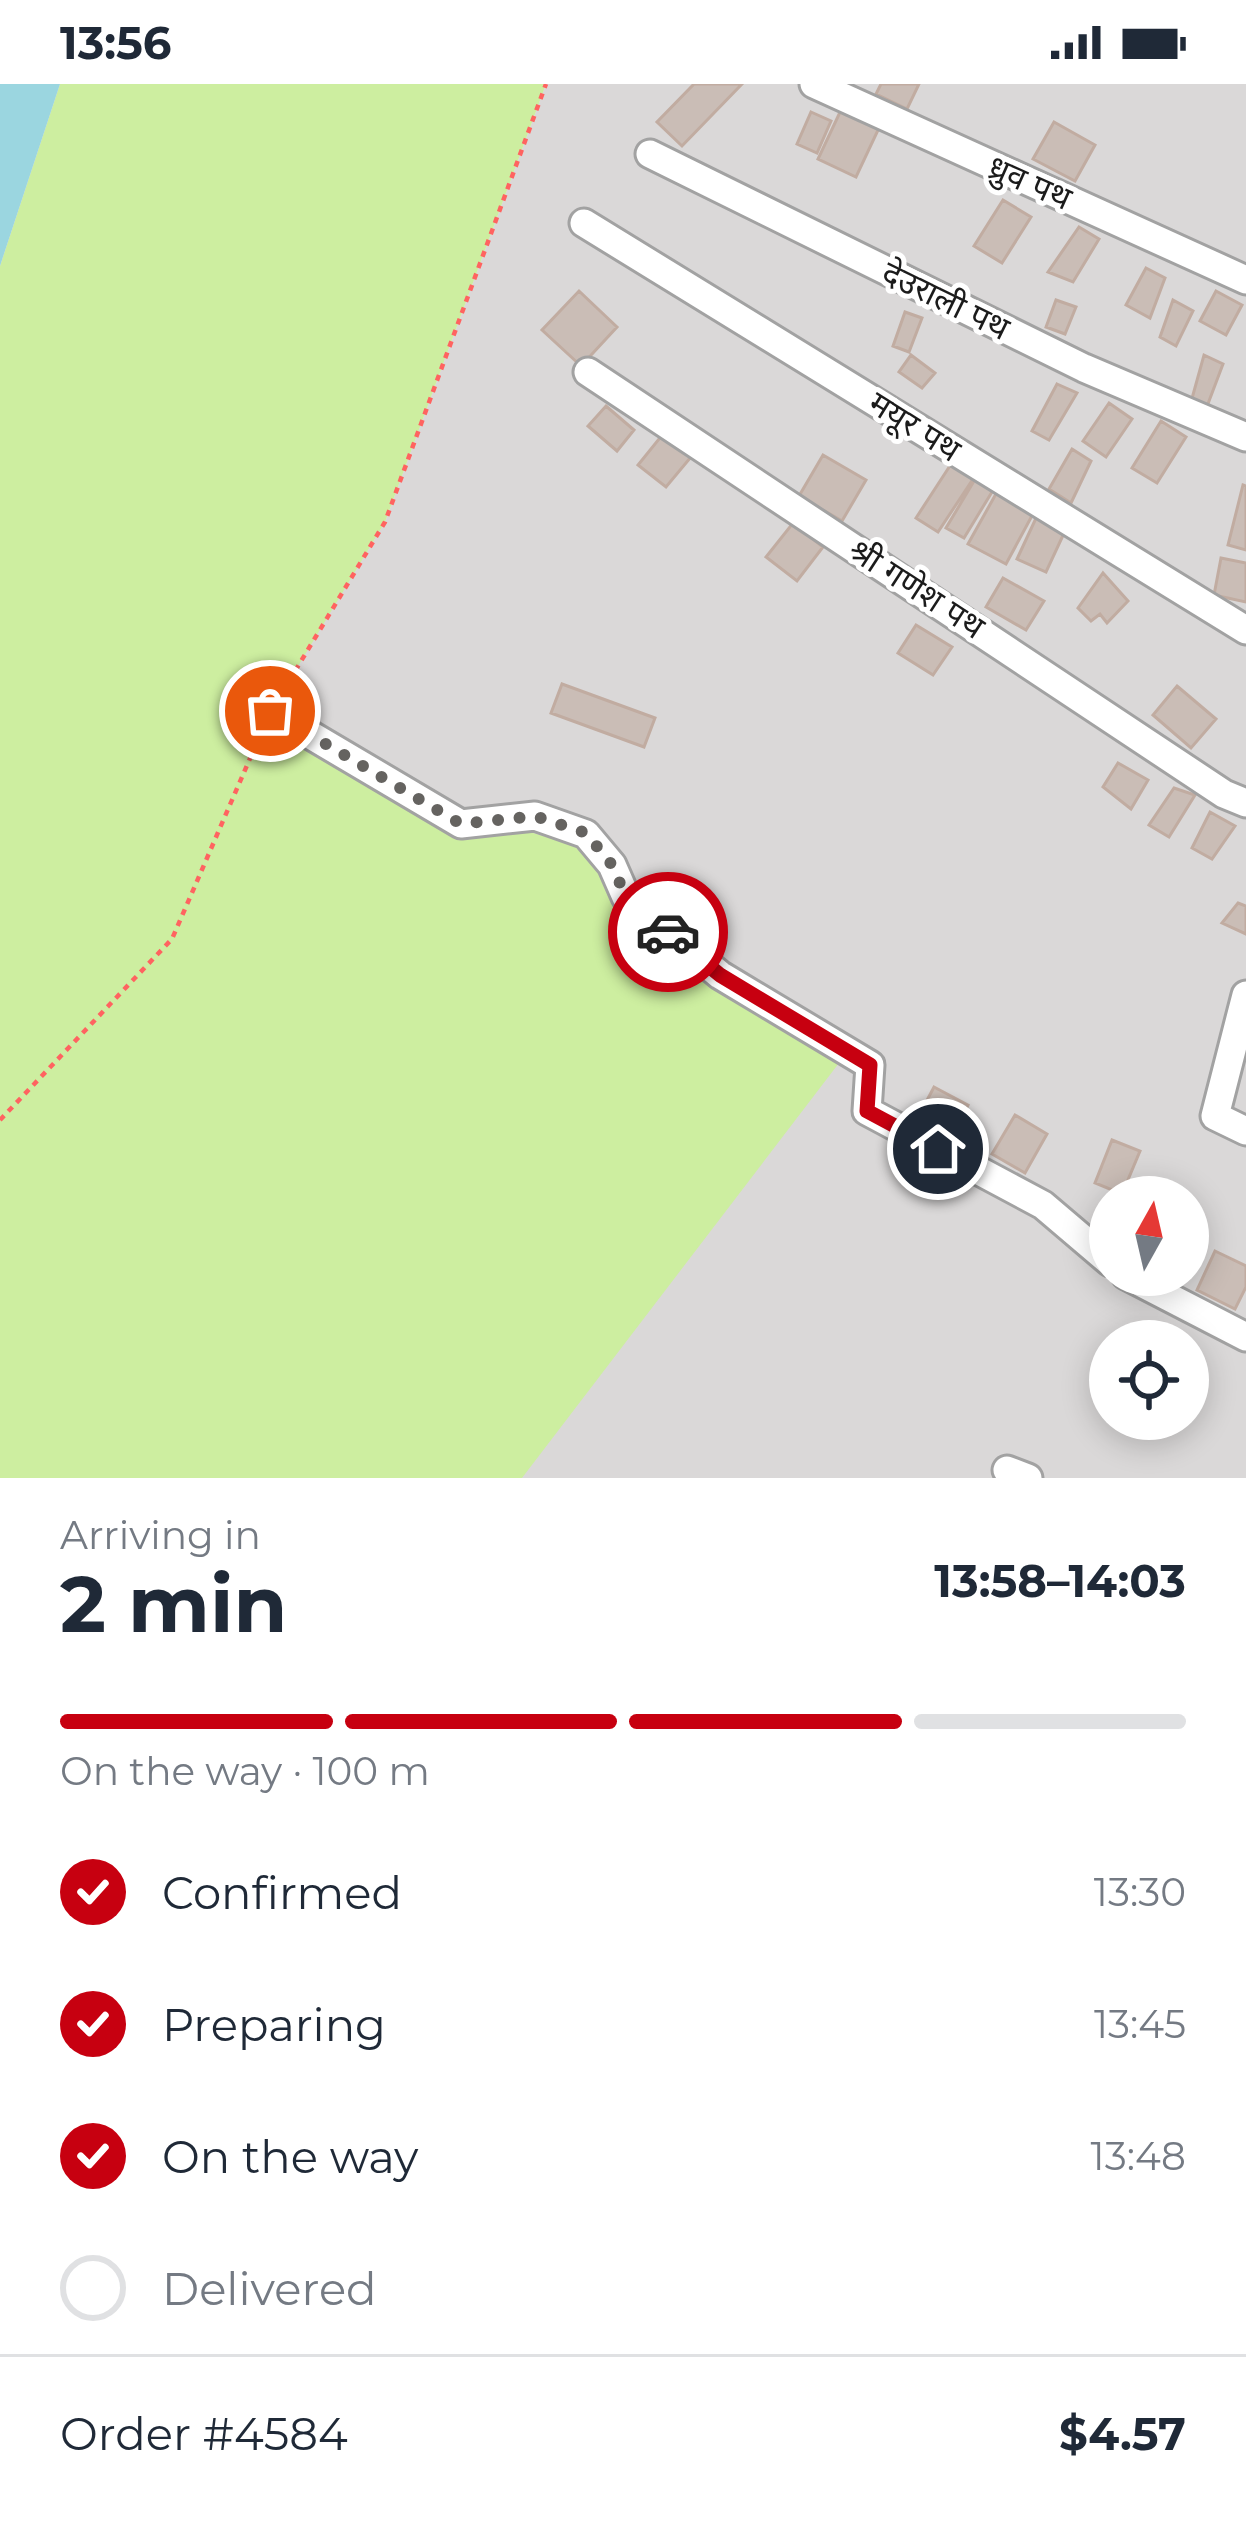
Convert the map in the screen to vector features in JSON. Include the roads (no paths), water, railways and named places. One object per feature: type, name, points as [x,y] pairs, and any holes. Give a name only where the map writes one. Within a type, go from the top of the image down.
[{"type":"street","name":"ध्रुव पथ","points":[[814,84],[1246,280]]},
{"type":"street","name":"देउराली पथ","points":[[650,154],[1084,368],[1246,437]]},
{"type":"street","name":"मयूर पथ","points":[[584,223],[1246,630]]},
{"type":"street","name":"श्री गणेश पथ","points":[[588,372],[1224,794],[1246,803]]},
{"type":"street","points":[[270,711],[461,824],[535,816],[586,833],[612,865],[626,897],[720,975],[870,1065],[867,1111],[1043,1205],[1089,1244]]},
{"type":"street","points":[[1246,995],[1215,1116],[1246,1131]]},
{"type":"street","points":[[1167,1296],[1246,1337]]},
{"type":"water","points":[[0,84],[60,84],[0,266]]}]
